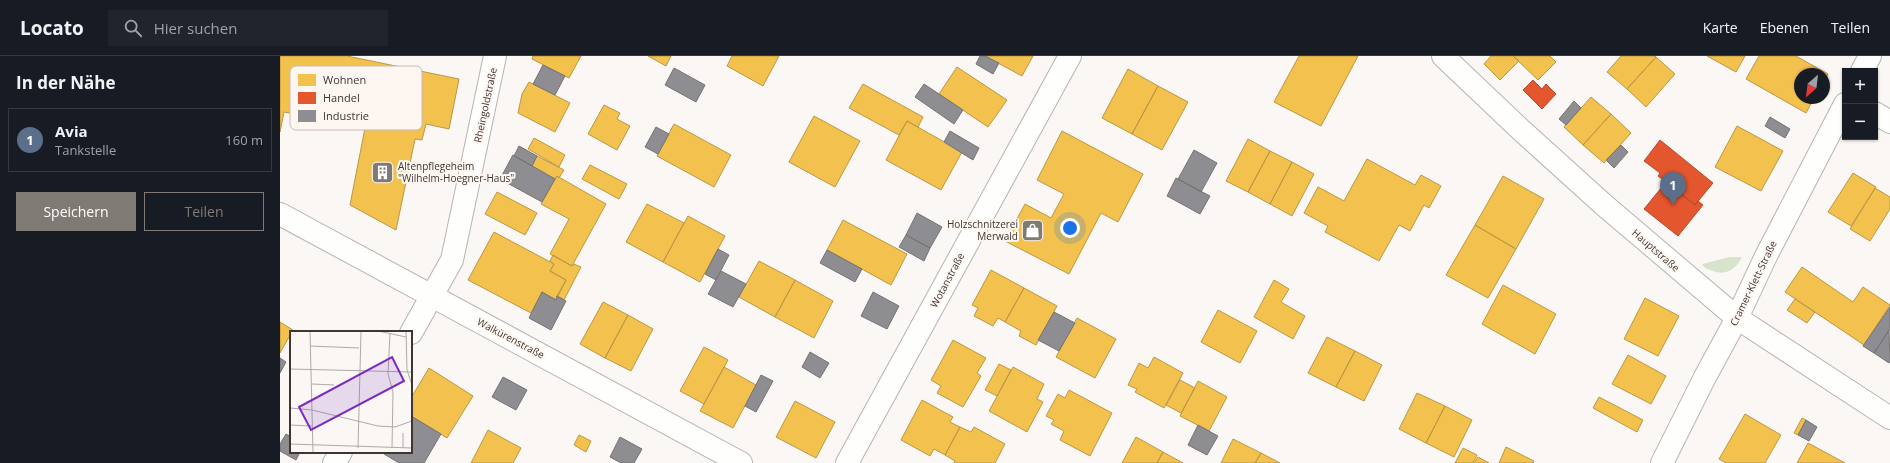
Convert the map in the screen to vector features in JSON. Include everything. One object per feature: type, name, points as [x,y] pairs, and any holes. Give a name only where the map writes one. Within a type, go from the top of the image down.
[{"type":"street","name":"Rheingoldstraße","points":[[412,331],[452,260],[495,56]]},
{"type":"street","name":"Wotanstraße","points":[[847,463],[1070,56]]},
{"type":"street","name":"Hauptstraße","points":[[1443,56],[1521,130],[1604,205],[1737,318],[1890,418]]},
{"type":"street","points":[[1864,68],[1870,56]]},
{"type":"street","name":"Cramer-Klett-Straße","points":[[1662,463],[1705,377],[1737,318],[1766,256],[1842,110]]},
{"type":"street","points":[[1878,115],[1890,122]]},
{"type":"street","name":"Walkürenstraße","points":[[280,214],[741,463]]},
{"type":"street","points":[[334,463],[340,453]]},
{"type":"green space","points":[[1730,257],[1742,257],[1734,268],[1722,273],[1705,268],[1702,264]]},
{"type":"building: Wohnen","points":[[280,56],[347,56],[396,66],[290,66],[290,113],[284,112],[280,132]]},
{"type":"building: Wohnen","points":[[533,56],[581,56],[569,78],[532,59]]},
{"type":"building: Wohnen","points":[[648,56],[671,56],[666,66]]},
{"type":"building: Wohnen","points":[[732,56],[779,56],[763,86],[727,66]]},
{"type":"building: Wohnen","points":[[985,56],[1033,56],[1022,76]]},
{"type":"building: Wohnen","points":[[1299,56],[1358,56],[1321,126],[1274,102]]},
{"type":"building: Wohnen","points":[[1491,56],[1513,56],[1519,61],[1500,80],[1484,64]]},
{"type":"building: Wohnen","points":[[1513,56],[1550,56],[1556,62],[1538,80]]},
{"type":"building: Wohnen","points":[[1621,56],[1656,57],[1627,89],[1607,72]]},
{"type":"building: Wohnen","points":[[1707,56],[1745,56],[1736,72]]},
{"type":"building: Wohnen","points":[[1759,56],[1796,56],[1817,68],[1794,68],[1794,104],[1811,104],[1806,113],[1746,79]]},
{"type":"building: Wohnen","points":[[1656,57],[1675,74],[1646,107],[1627,89]]},
{"type":"building: Wohnen","points":[[957,67],[1007,100],[988,127],[939,94]]},
{"type":"building: Wohnen","points":[[1128,69],[1158,86],[1132,134],[1102,118]]},
{"type":"building: Wohnen","points":[[422,71],[459,79],[449,129],[426,124],[422,140],[415,139],[396,230],[350,205],[365,130],[422,130]]},
{"type":"building: Wohnen","points":[[529,82],[570,103],[555,132],[518,113],[522,94]]},
{"type":"building: Wohnen","points":[[863,84],[923,117],[918,127],[907,121],[899,135],[849,108]]},
{"type":"building: Wohnen","points":[[1158,86],[1188,102],[1162,150],[1132,134]]},
{"type":"building: Wohnen","points":[[1591,97],[1611,114],[1583,145],[1564,127]]},
{"type":"building: Wohnen","points":[[604,105],[620,113],[617,119],[630,126],[617,150],[588,134]]},
{"type":"building: Wohnen","points":[[1611,114],[1631,133],[1604,163],[1583,145]]},
{"type":"building: Wohnen","points":[[814,116],[860,141],[835,187],[789,162]]},
{"type":"building: Wohnen","points":[[907,121],[962,152],[941,190],[886,160]]},
{"type":"building: Wohnen","points":[[674,124],[731,155],[714,187],[657,156]]},
{"type":"building: Wohnen","points":[[1737,126],[1783,151],[1761,191],[1715,167]]},
{"type":"building: Wohnen","points":[[1062,131],[1143,174],[1118,222],[1101,213],[1069,274],[1005,241],[1025,204],[1051,218],[1064,194],[1037,180]]},
{"type":"building: Wohnen","points":[[534,138],[565,155],[559,167],[528,149]]},
{"type":"building: Wohnen","points":[[1248,139],[1270,151],[1248,192],[1226,181]]},
{"type":"building: Wohnen","points":[[1270,151],[1292,162],[1270,204],[1248,192]]},
{"type":"building: Wohnen","points":[[537,156],[564,170],[559,178],[557,176],[555,179],[532,166]]},
{"type":"building: Wohnen","points":[[1367,159],[1415,185],[1421,175],[1441,186],[1429,208],[1424,205],[1410,231],[1399,225],[1379,261],[1325,232],[1328,226],[1304,213],[1318,187],[1344,201]]},
{"type":"building: Wohnen","points":[[1292,162],[1314,174],[1292,216],[1270,204]]},
{"type":"building: Wohnen","points":[[590,165],[627,184],[619,199],[582,179]]},
{"type":"building: Wohnen","points":[[1853,173],[1876,187],[1851,226],[1828,212]]},
{"type":"building: Wohnen","points":[[557,176],[606,204],[572,266],[550,254],[569,219],[541,204]]},
{"type":"building: Wohnen","points":[[1503,176],[1544,199],[1516,249],[1475,225]]},
{"type":"building: Wohnen","points":[[1875,188],[1890,197],[1890,209],[1870,241],[1850,229]]},
{"type":"building: Wohnen","points":[[497,192],[537,213],[525,235],[485,214]]},
{"type":"building: Wohnen","points":[[647,204],[684,223],[663,262],[626,242]]},
{"type":"building: Wohnen","points":[[688,216],[725,236],[700,282],[663,262]]},
{"type":"building: Wohnen","points":[[843,220],[907,254],[891,285],[827,250]]},
{"type":"building: Wohnen","points":[[1475,225],[1516,249],[1488,298],[1446,275]]},
{"type":"building: Wohnen","points":[[494,232],[554,264],[550,271],[566,280],[556,300],[542,292],[531,313],[468,280]]},
{"type":"building: Wohnen","points":[[553,255],[572,266],[574,264],[581,267],[564,300],[557,296],[566,280],[550,271],[554,264],[550,261]]},
{"type":"building: Wohnen","points":[[759,261],[795,280],[775,317],[739,297]]},
{"type":"building: Wohnen","points":[[1802,267],[1853,302],[1863,287],[1890,305],[1864,345],[1785,292]]},
{"type":"building: Wohnen","points":[[991,270],[1024,288],[1005,322],[998,318],[993,326],[974,316],[978,308],[972,305]]},
{"type":"building: Wohnen","points":[[795,280],[833,301],[814,338],[775,317]]},
{"type":"building: Wohnen","points":[[1274,280],[1289,289],[1281,302],[1305,316],[1293,339],[1254,317]]},
{"type":"building: Wohnen","points":[[1503,285],[1556,314],[1535,354],[1482,324]]},
{"type":"building: Wohnen","points":[[1024,288],[1057,306],[1036,345],[1019,336],[1021,331],[1005,322]]},
{"type":"building: Wohnen","points":[[1645,298],[1679,316],[1658,356],[1624,339]]},
{"type":"building: Wohnen","points":[[1795,299],[1815,312],[1807,323],[1787,310]]},
{"type":"building: Wohnen","points":[[603,302],[628,315],[605,358],[580,344]]},
{"type":"building: Wohnen","points":[[1218,310],[1257,331],[1240,363],[1201,342]]},
{"type":"building: Wohnen","points":[[628,315],[653,329],[631,371],[605,358]]},
{"type":"building: Wohnen","points":[[1077,318],[1116,339],[1095,378],[1056,357]]},
{"type":"building: Wohnen","points":[[280,322],[293,330],[290,331],[290,335],[280,353]]},
{"type":"building: Wohnen","points":[[1327,337],[1355,351],[1336,387],[1308,373]]},
{"type":"building: Wohnen","points":[[953,340],[986,358],[977,373],[981,376],[963,407],[937,393],[941,386],[931,380]]},
{"type":"building: Wohnen","points":[[704,347],[728,360],[704,404],[680,391]]},
{"type":"building: Wohnen","points":[[1355,351],[1382,365],[1364,401],[1336,387]]},
{"type":"building: Wohnen","points":[[1628,355],[1666,376],[1651,404],[1612,384]]},
{"type":"building: Wohnen","points":[[1154,357],[1183,373],[1164,408],[1135,392],[1137,389],[1128,385],[1139,363],[1148,368]]},
{"type":"building: Wohnen","points":[[999,364],[1011,370],[997,396],[985,390]]},
{"type":"building: Wohnen","points":[[724,367],[756,385],[733,428],[700,411]]},
{"type":"building: Wohnen","points":[[1013,367],[1044,384],[1037,399],[1043,402],[1027,432],[989,411]]},
{"type":"building: Wohnen","points":[[429,368],[473,396],[447,438],[412,417],[412,396]]},
{"type":"building: Wohnen","points":[[1180,380],[1195,388],[1181,413],[1166,405]]},
{"type":"building: Wohnen","points":[[1198,381],[1227,397],[1209,431],[1180,416]]},
{"type":"building: Wohnen","points":[[1069,390],[1112,413],[1090,456],[1060,440],[1064,431],[1051,424],[1054,420],[1046,416],[1058,394],[1065,398]]},
{"type":"building: Wohnen","points":[[1417,393],[1445,406],[1426,443],[1399,429]]},
{"type":"building: Wohnen","points":[[1599,397],[1643,420],[1637,432],[1593,408]]},
{"type":"building: Wohnen","points":[[922,400],[953,417],[950,422],[960,427],[945,455],[934,449],[930,456],[901,440]]},
{"type":"building: Wohnen","points":[[795,401],[835,422],[816,458],[776,437]]},
{"type":"building: Wohnen","points":[[1445,406],[1472,420],[1454,457],[1426,443]]},
{"type":"building: Wohnen","points":[[1745,414],[1781,435],[1765,463],[1726,463],[1719,459]]},
{"type":"building: Wohnen","points":[[1802,418],[1806,420],[1798,435],[1794,433]]},
{"type":"building: Wohnen","points":[[960,427],[971,432],[974,427],[1005,444],[995,463],[954,463],[955,461],[945,455]]},
{"type":"building: Wohnen","points":[[488,430],[521,448],[513,463],[471,463]]},
{"type":"building: Wohnen","points":[[579,435],[591,441],[586,452],[574,445]]},
{"type":"building: Wohnen","points":[[1136,437],[1163,452],[1157,463],[1122,463]]},
{"type":"building: Wohnen","points":[[1233,439],[1261,453],[1255,463],[1221,463]]},
{"type":"building: Wohnen","points":[[1808,443],[1845,463],[1797,463]]},
{"type":"building: Wohnen","points":[[1506,447],[1534,461],[1533,463],[1499,463]]},
{"type":"building: Wohnen","points":[[1463,448],[1477,455],[1473,463],[1455,463]]},
{"type":"building: Wohnen","points":[[1163,452],[1183,463],[1157,463]]},
{"type":"building: Wohnen","points":[[1261,453],[1280,463],[1255,463]]},
{"type":"building: Wohnen","points":[[1478,457],[1489,463],[1474,463]]},
{"type":"building: Handel","points":[[1533,80],[1542,89],[1546,84],[1556,94],[1542,109],[1523,90]]},
{"type":"building: Handel","points":[[1660,140],[1713,183],[1695,205],[1658,176],[1660,173],[1644,161]]},
{"type":"building: Handel","points":[[1666,182],[1695,205],[1698,201],[1703,205],[1678,236],[1644,209]]},
{"type":"building: Industrie","points":[[980,56],[985,56],[999,63],[993,74],[976,64]]},
{"type":"building: Industrie","points":[[543,65],[565,76],[555,95],[533,84]]},
{"type":"building: Industrie","points":[[674,68],[705,85],[696,102],[665,85]]},
{"type":"building: Industrie","points":[[924,84],[963,110],[954,124],[915,97]]},
{"type":"building: Industrie","points":[[1574,101],[1581,108],[1566,125],[1559,119]]},
{"type":"building: Industrie","points":[[1770,117],[1790,129],[1785,138],[1765,126]]},
{"type":"building: Industrie","points":[[656,127],[669,134],[658,154],[645,147]]},
{"type":"building: Industrie","points":[[950,131],[979,148],[973,160],[944,142]]},
{"type":"building: Industrie","points":[[1621,145],[1628,152],[1614,168],[1606,160]]},
{"type":"building: Industrie","points":[[519,146],[537,156],[532,166],[514,156]]},
{"type":"building: Industrie","points":[[1194,150],[1217,163],[1201,192],[1178,179]]},
{"type":"building: Industrie","points":[[513,155],[555,179],[542,202],[500,179]]},
{"type":"building: Industrie","points":[[1176,178],[1210,196],[1200,214],[1167,196]]},
{"type":"building: Industrie","points":[[917,213],[942,227],[930,248],[906,235]]},
{"type":"building: Industrie","points":[[906,235],[930,248],[924,261],[899,247]]},
{"type":"building: Industrie","points":[[718,249],[729,255],[716,280],[705,274]]},
{"type":"building: Industrie","points":[[827,250],[862,269],[855,282],[820,263]]},
{"type":"building: Industrie","points":[[721,271],[746,284],[733,307],[708,294]]},
{"type":"building: Industrie","points":[[542,292],[556,300],[557,296],[566,301],[551,330],[529,318]]},
{"type":"building: Industrie","points":[[873,292],[899,306],[887,329],[861,316]]},
{"type":"building: Industrie","points":[[1890,307],[1890,329],[1874,353],[1863,346]]},
{"type":"building: Industrie","points":[[1054,312],[1075,323],[1059,351],[1038,340]]},
{"type":"building: Industrie","points":[[1889,330],[1890,361],[1889,363],[1874,353]]},
{"type":"building: Industrie","points":[[810,352],[829,363],[820,378],[802,367]]},
{"type":"building: Industrie","points":[[280,358],[286,362],[280,373]]},
{"type":"building: Industrie","points":[[761,375],[773,381],[756,412],[745,406]]},
{"type":"building: Industrie","points":[[503,377],[527,390],[516,410],[492,397]]},
{"type":"building: Industrie","points":[[412,417],[441,434],[424,463],[399,463],[384,454],[412,453]]},
{"type":"building: Industrie","points":[[1806,420],[1817,427],[1809,441],[1798,435]]},
{"type":"building: Industrie","points":[[1198,425],[1218,436],[1207,455],[1188,445]]},
{"type":"building: Industrie","points":[[286,434],[290,436],[290,453],[300,453],[296,460],[280,451],[280,444]]},
{"type":"building: Industrie","points":[[620,437],[642,449],[634,463],[621,463],[610,457]]},
{"type":"place","name":"Altenpflegeheim \"Wilhelm-Hoegner-Haus\"","points":[[382,172]]},
{"type":"place","name":"Avia","points":[[1673,205]]},
{"type":"place","name":"Holzschnitzerei Merwald","points":[[1033,230]]}]
